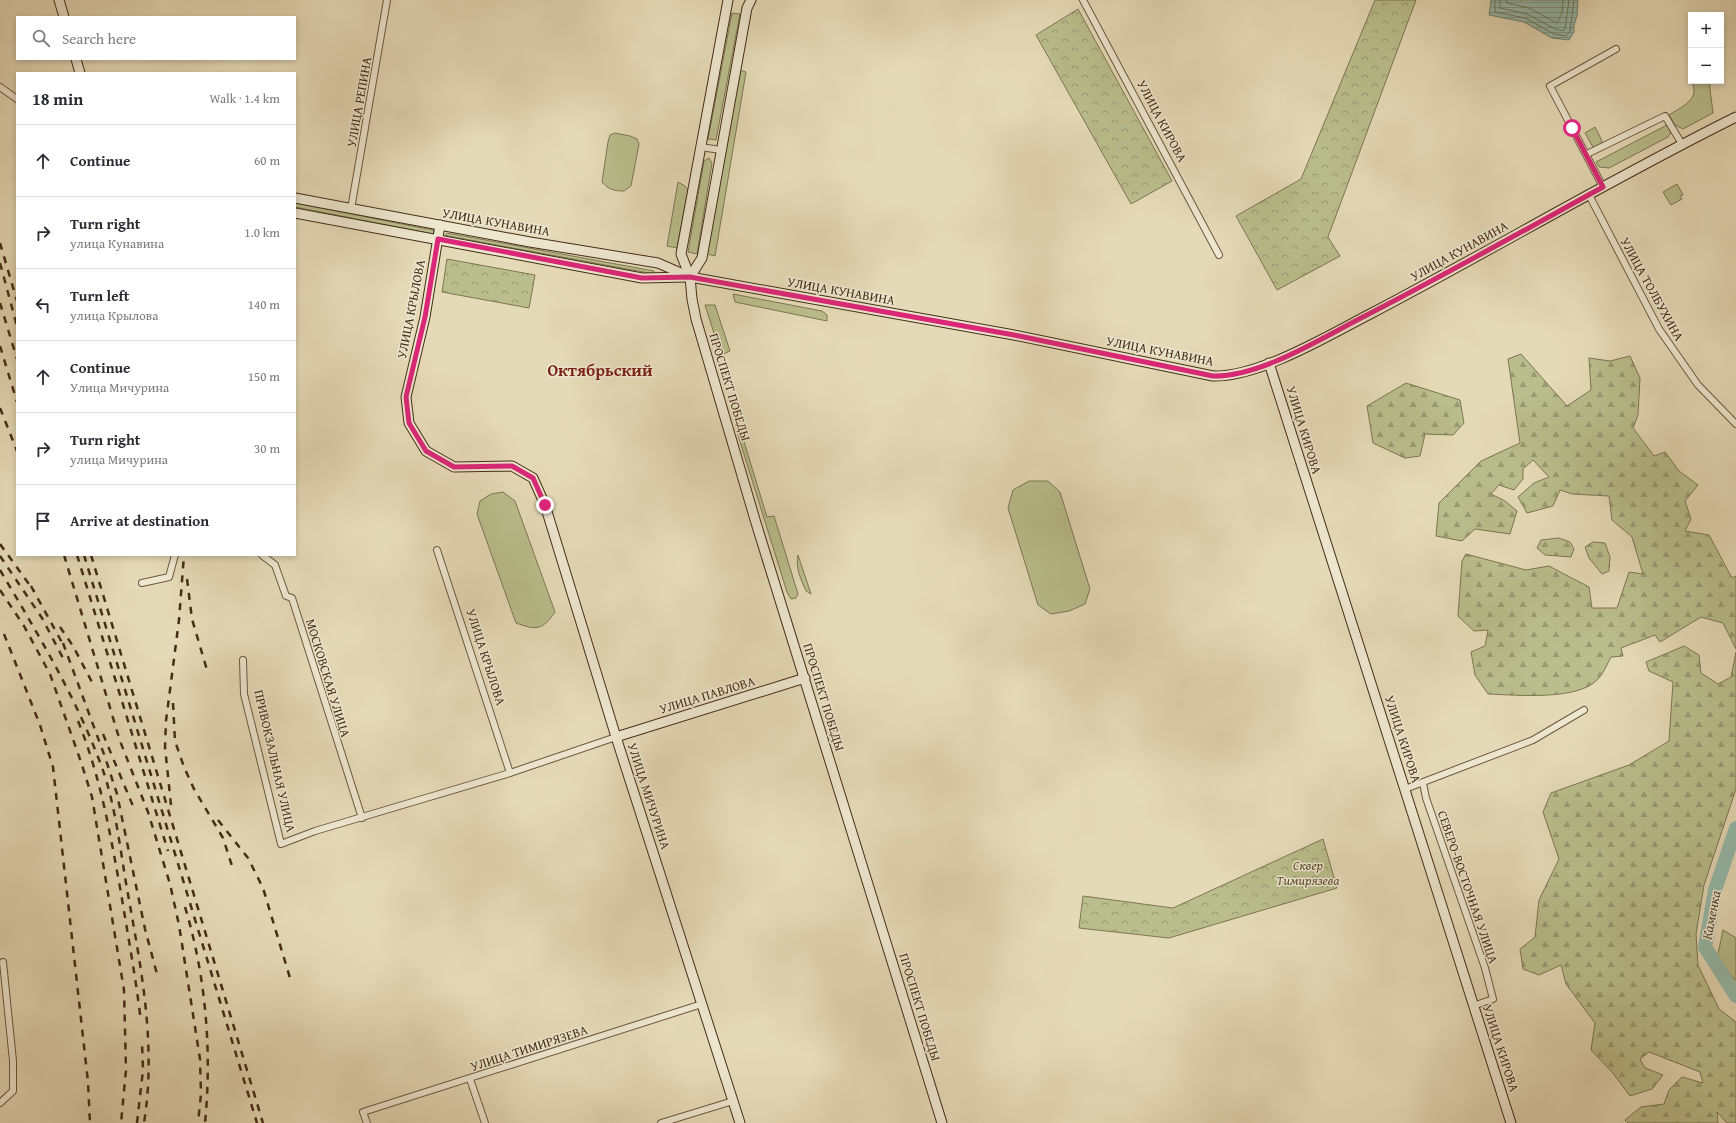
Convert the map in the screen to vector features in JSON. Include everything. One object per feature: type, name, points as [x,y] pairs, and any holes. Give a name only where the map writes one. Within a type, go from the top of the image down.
[{"type":"street","points":[[59,0],[64,16]]},
{"type":"street","name":"УЛИЦА РЕПИНА","points":[[351,209],[388,0]]},
{"type":"street","name":"УЛИЦА КИРОВА","points":[[1083,0],[1219,255]]},
{"type":"street","name":"ПРОСПЕКТ ПОБЕДЫ","points":[[726,2],[681,254],[690,277],[696,319],[756,523],[942,1123]]},
{"type":"street","points":[[690,277],[702,258],[747,3]]},
{"type":"street","points":[[1603,187],[1550,86],[1616,49]]},
{"type":"street","points":[[76,60],[80,72]]},
{"type":"street","points":[[0,87],[16,98]]},
{"type":"street","points":[[1588,153],[1665,116],[1682,144]]},
{"type":"street","name":"УЛИЦА КУНАВИНА","points":[[296,213],[642,278],[690,277],[1014,335],[1213,376],[1226,376],[1269,363],[1298,351],[1448,274],[1603,187],[1736,116]]},
{"type":"street","points":[[700,147],[722,150]]},
{"type":"street","name":"УЛИЦА ТОЛБУХИНА","points":[[1589,195],[1659,329],[1698,385],[1736,424]]},
{"type":"street","name":"УЛИЦА КУНАВИНА","points":[[296,198],[440,226],[658,263],[690,277]]},
{"type":"street","name":"УЛИЦА КРЫЛОВА","points":[[440,226],[425,317],[406,397],[409,423],[426,451],[454,467],[512,466],[533,478]]},
{"type":"street","name":"УЛИЦА КИРОВА","points":[[1269,363],[1333,569],[1405,789],[1511,1123]]},
{"type":"street","name":"УЛИЦА МИЧУРИНА","points":[[533,478],[545,505],[616,737],[740,1123]]},
{"type":"street","name":"УЛИЦА КРЫЛОВА","points":[[437,550],[510,773]]},
{"type":"street","points":[[142,583],[169,576],[175,556]]},
{"type":"street","name":"МОСКОВСКАЯ УЛИЦА","points":[[263,556],[275,565],[286,596],[292,598],[362,818]]},
{"type":"street","name":"ПРИВОКЗАЛЬНАЯ УЛИЦА","points":[[243,660],[244,694],[281,844],[315,831],[362,818]]},
{"type":"street","name":"УЛИЦА ПАВЛОВА","points":[[616,737],[805,678]]},
{"type":"street","points":[[1405,789],[1533,740],[1584,710]]},
{"type":"street","points":[[362,818],[510,773],[616,737]]},
{"type":"street","name":"СЕВЕРО-ВОСТОЧНАЯ УЛИЦА","points":[[1423,783],[1426,798],[1485,968],[1493,999],[1473,1006]]},
{"type":"street","points":[[0,1103],[14,1091],[13,1061],[3,962]]},
{"type":"street","name":"УЛИЦА ТИМИРЯЗЕВА","points":[[367,1123],[363,1112],[702,1004]]},
{"type":"street","points":[[470,1079],[485,1123]]},
{"type":"street","points":[[661,1123],[733,1101]]},
{"type":"green space","points":[[1375,0],[1416,0],[1328,237],[1340,256],[1277,290],[1236,216],[1301,179]]},
{"type":"green space","points":[[1078,9],[1172,181],[1131,204],[1036,35]]},
{"type":"green space","points":[[732,13],[740,14],[716,140],[708,139]]},
{"type":"green space","points":[[739,70],[746,72],[715,256],[707,254]]},
{"type":"green space","points":[[1692,84],[1709,84],[1713,113],[1683,129],[1675,125],[1669,115],[1689,102],[1694,93]]},
{"type":"green space","points":[[1667,125],[1671,132],[1668,137],[1609,168],[1599,167],[1596,162]]},
{"type":"green space","points":[[1595,127],[1602,141],[1601,146],[1597,148],[1593,147],[1585,133]]},
{"type":"green space","points":[[615,133],[637,139],[639,144],[631,186],[624,191],[612,190],[602,182],[608,142],[610,135]]},
{"type":"green space","points":[[709,158],[712,163],[697,254],[688,252],[704,161]]},
{"type":"green space","points":[[678,182],[685,186],[688,190],[677,248],[667,246]]},
{"type":"green space","points":[[1677,184],[1683,195],[1680,196],[1682,199],[1671,205],[1663,192]]},
{"type":"green space","points":[[296,203],[433,230],[433,234],[296,207]]},
{"type":"green space","points":[[447,233],[654,271],[654,274],[445,235]]},
{"type":"green space","points":[[447,259],[535,275],[529,308],[442,292]]},
{"type":"green space","points":[[733,294],[822,311],[827,315],[827,321],[735,302]]},
{"type":"green space","points":[[705,305],[715,305],[730,351],[721,355]]},
{"type":"green space","points":[[1521,354],[1567,406],[1591,390],[1589,358],[1610,361],[1630,356],[1640,378],[1638,415],[1633,428],[1654,456],[1665,452],[1679,471],[1698,485],[1685,501],[1691,519],[1685,531],[1709,535],[1732,578],[1736,576],[1736,649],[1723,623],[1701,617],[1660,642],[1655,635],[1621,648],[1623,656],[1611,657],[1598,679],[1589,686],[1577,691],[1546,695],[1488,694],[1475,675],[1471,652],[1485,646],[1488,630],[1474,631],[1458,616],[1462,561],[1466,554],[1526,570],[1549,566],[1589,587],[1592,608],[1617,608],[1629,572],[1643,574],[1632,537],[1612,520],[1609,496],[1572,494],[1560,490],[1553,506],[1527,513],[1518,497],[1534,483],[1549,477],[1533,460],[1523,469],[1523,479],[1514,490],[1499,485],[1491,494],[1505,501],[1517,511],[1510,534],[1475,529],[1462,541],[1436,536],[1439,503],[1481,461],[1520,443],[1508,359]]},
{"type":"green space","points":[[1406,383],[1460,400],[1464,423],[1453,435],[1425,434],[1420,456],[1405,458],[1373,443],[1367,406]]},
{"type":"green space","points":[[739,431],[741,432],[767,517],[774,516],[798,594],[796,598],[791,599],[787,592],[738,435]]},
{"type":"green space","points":[[1029,481],[1048,481],[1060,492],[1090,589],[1085,604],[1069,611],[1051,614],[1038,605],[1008,508],[1013,490]]},
{"type":"green space","points":[[503,492],[515,501],[555,612],[542,626],[534,628],[516,623],[477,514],[480,501],[491,494]]},
{"type":"green space","points":[[1559,538],[1570,542],[1574,549],[1571,557],[1545,555],[1537,548],[1541,540]]},
{"type":"green space","points":[[1593,542],[1605,543],[1610,557],[1609,571],[1602,574],[1589,558],[1585,547]]},
{"type":"green space","points":[[798,555],[811,594],[806,591],[800,578],[797,564]]},
{"type":"green space","points":[[1684,646],[1699,655],[1701,673],[1718,684],[1731,677],[1736,652],[1736,789],[1704,885],[1696,934],[1698,965],[1719,1009],[1736,1022],[1736,1123],[1727,1123],[1717,1112],[1718,1123],[1628,1123],[1625,1120],[1641,1107],[1664,1104],[1669,1090],[1682,1077],[1703,1083],[1700,1072],[1649,1052],[1640,1059],[1645,1068],[1663,1075],[1652,1089],[1630,1096],[1612,1072],[1591,1050],[1595,1023],[1566,984],[1561,965],[1539,975],[1523,969],[1520,949],[1535,937],[1539,900],[1559,859],[1543,812],[1551,793],[1629,765],[1669,741],[1673,682],[1649,671],[1646,662]]},
{"type":"green space","name":"Сквер Тимирязева","points":[[1323,839],[1337,888],[1169,938],[1079,928],[1083,896],[1173,908]]},
{"type":"green space","points":[[1723,930],[1736,938],[1736,981],[1717,959]]},
{"type":"water","points":[[1491,0],[1578,0],[1574,32],[1569,40],[1552,38],[1524,22],[1489,15]]},
{"type":"waterway","name":"Каменка","points":[[1736,828],[1715,890],[1705,947],[1736,996]]},
{"type":"railway","points":[[0,243],[16,298]]},
{"type":"railway","points":[[0,263],[16,322]]},
{"type":"railway","points":[[0,303],[16,356]]},
{"type":"railway","points":[[0,346],[16,399]]},
{"type":"railway","points":[[0,408],[16,448]]},
{"type":"railway","points":[[0,544],[34,591]]},
{"type":"railway","points":[[0,556],[42,618],[65,662]]},
{"type":"railway","points":[[64,556],[120,741],[148,812],[170,884],[179,925],[200,1059],[201,1094],[198,1123]]},
{"type":"railway","points":[[77,556],[168,851]]},
{"type":"railway","points":[[84,556],[257,1123]]},
{"type":"railway","points":[[91,556],[263,1123]]},
{"type":"railway","points":[[171,805],[165,747],[166,721],[179,620],[184,556]]},
{"type":"railway","points":[[0,570],[40,638],[77,708],[104,772],[108,787],[137,943],[145,1003],[149,1063],[148,1093],[144,1123]]},
{"type":"railway","points":[[187,579],[192,619],[207,670]]},
{"type":"railway","points":[[31,586],[65,648]]},
{"type":"railway","points":[[0,590],[24,626],[50,674],[92,797],[124,990],[126,1070],[121,1123]]},
{"type":"railway","points":[[60,627],[73,646],[94,686]]},
{"type":"railway","points":[[4,634],[40,725],[53,767],[88,1082],[90,1123]]},
{"type":"railway","points":[[63,643],[117,794],[145,929],[157,974]]},
{"type":"railway","points":[[173,703],[175,741],[184,767],[194,789],[223,838],[232,866]]},
{"type":"railway","points":[[78,721],[93,763],[109,827],[129,941],[141,1022]]},
{"type":"railway","points":[[103,734],[135,811]]},
{"type":"railway","points":[[218,820],[248,858],[263,888],[290,978]]},
{"type":"railway","points":[[185,907],[198,960],[206,1014],[208,1069],[205,1123]]},
{"type":"railway","points":[[137,1123],[143,1070],[142,1042]]},
{"type":"district","name":"Октябрьский","points":[[600,369]]},
{"type":"route","points":[[545,505],[533,478],[512,466],[454,467],[426,451],[409,423],[406,397],[425,317],[438,239],[642,278],[655,279],[690,277],[1014,335],[1213,376],[1226,376],[1246,371],[1298,351],[1448,274],[1603,187],[1572,128]]}]
